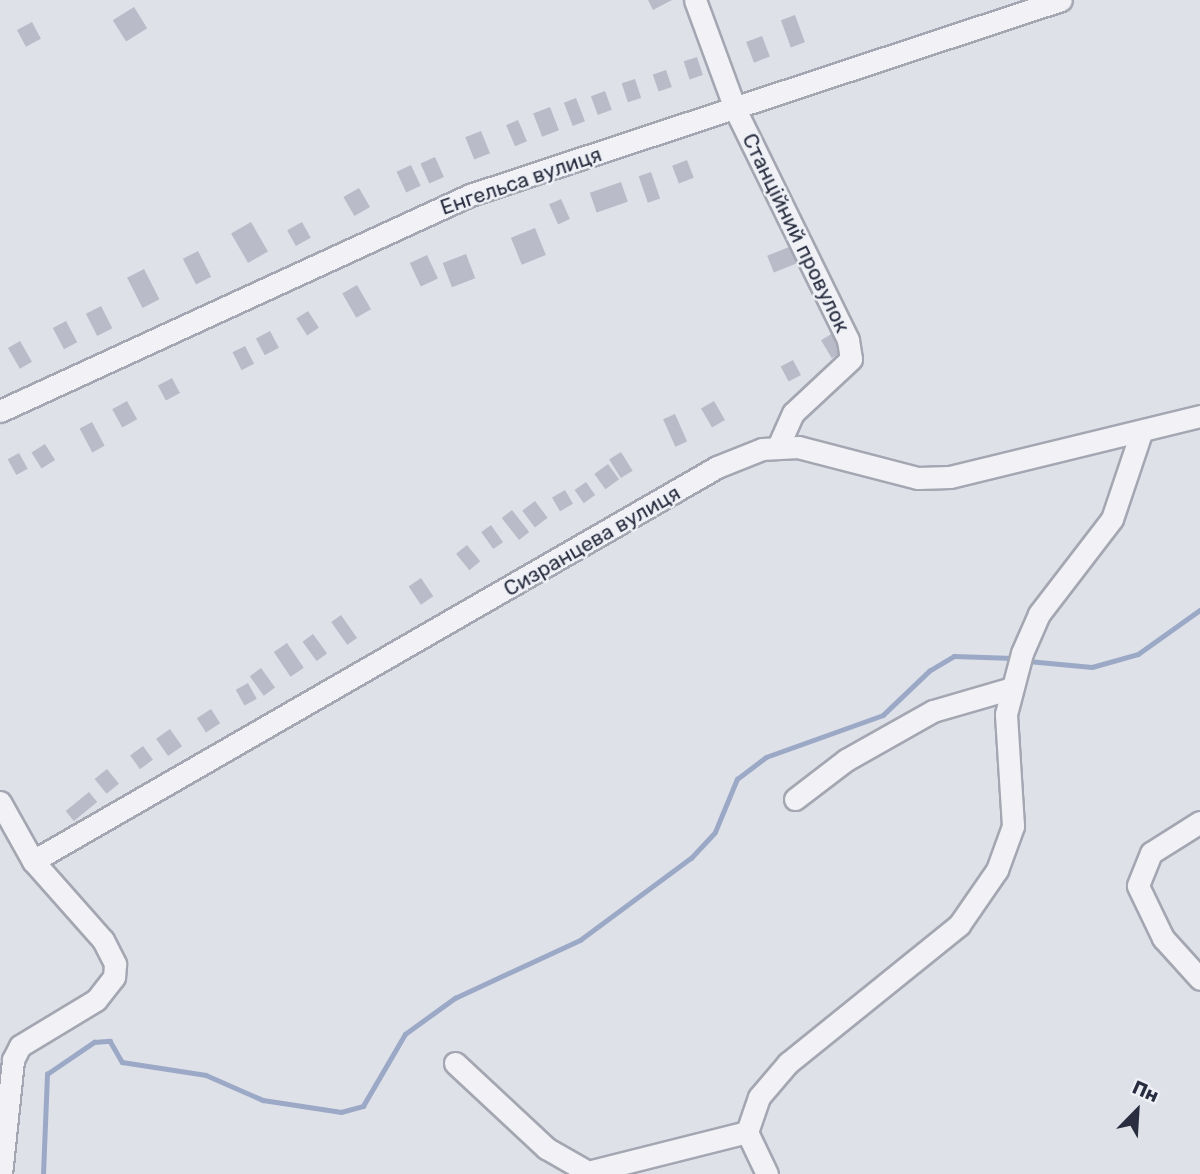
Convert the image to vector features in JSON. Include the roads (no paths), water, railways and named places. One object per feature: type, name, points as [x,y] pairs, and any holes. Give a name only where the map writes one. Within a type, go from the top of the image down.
[{"type":"street","name":"Станційний провулок","points":[[695,0],[735,109],[791,212],[850,349],[851,359],[793,413],[778,447]]},
{"type":"street","name":"Енгельса вулиця","points":[[0,411],[470,195],[1061,0]]},
{"type":"street","name":"Сизранцева вулиця","points":[[33,861],[717,467],[778,447],[929,478],[1141,433],[1200,416]]},
{"type":"street","points":[[767,1174],[747,1132],[759,1097],[788,1063],[959,925],[986,890],[1013,826],[1006,713],[1017,670],[1039,614],[1112,519],[1141,433]]},
{"type":"street","points":[[795,799],[846,760],[949,703],[1017,670]]},
{"type":"street","points":[[0,802],[33,861],[111,951],[114,977],[78,1014],[20,1046],[13,1060],[1,1174]]},
{"type":"street","points":[[1200,822],[1151,853],[1138,886],[1163,938],[1200,979]]},
{"type":"street","points":[[456,1063],[546,1148],[587,1172],[747,1132]]},
{"type":"waterway","points":[[1028,661],[1092,667],[1138,654],[1200,610]]},
{"type":"waterway","points":[[43,1174],[47,1074],[94,1042],[110,1041],[122,1062],[206,1075],[263,1100],[341,1112],[363,1106],[405,1034],[455,998],[580,940],[691,858],[715,832],[737,779],[766,757],[883,715],[929,671],[954,656],[1013,658]]}]
